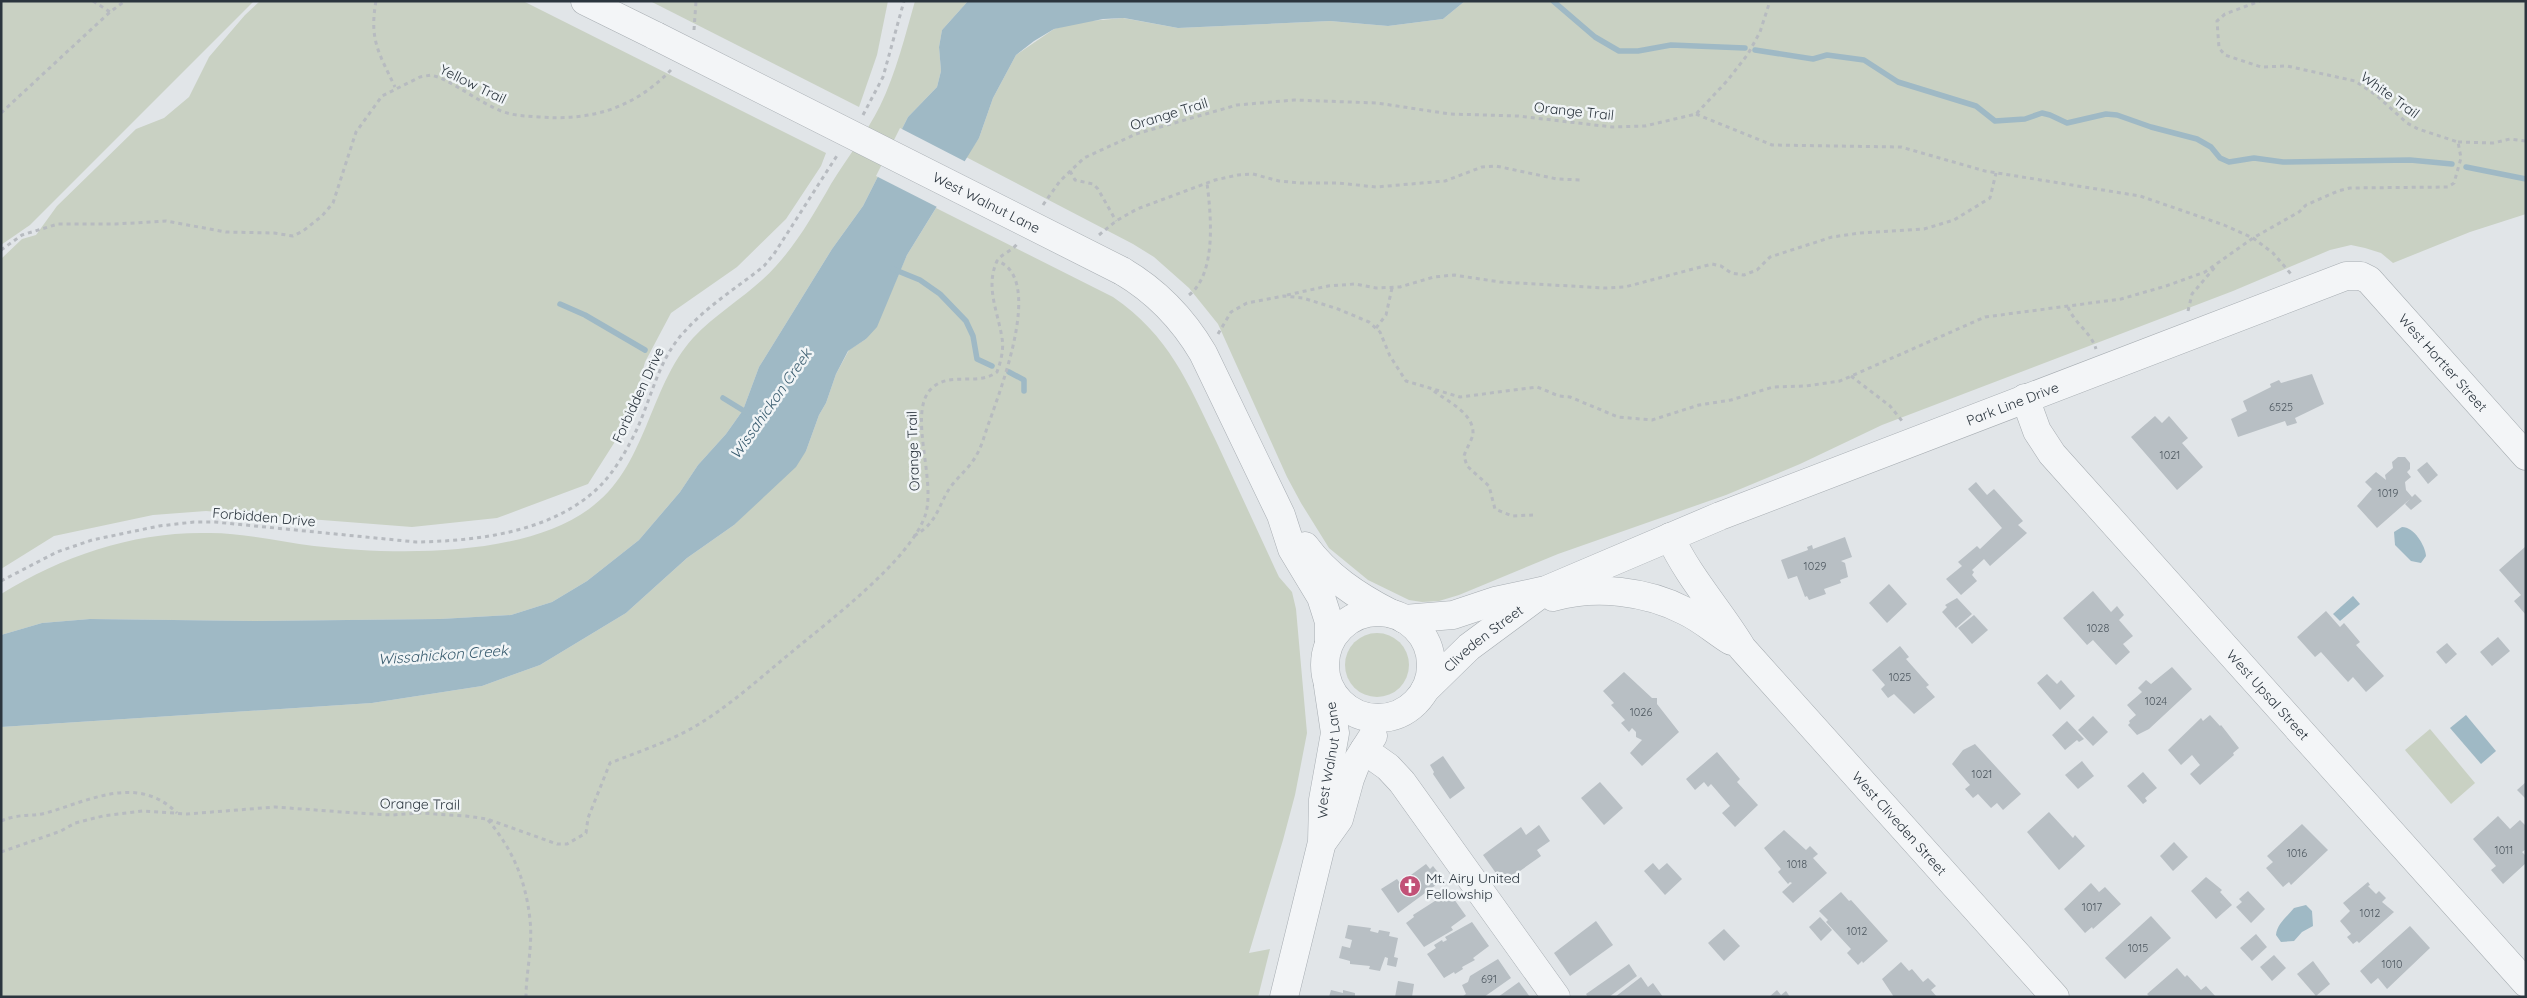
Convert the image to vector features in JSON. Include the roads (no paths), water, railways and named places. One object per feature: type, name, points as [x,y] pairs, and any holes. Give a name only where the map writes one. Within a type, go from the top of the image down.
[{"type":"street","name":"West Walnut Lane","points":[[585,1],[1122,271],[1163,302],[1192,335],[1215,377],[1281,515],[1292,549],[1314,583],[1326,609],[1330,642]]},
{"type":"street","name":"Park Line Drive","points":[[1670,537],[2332,280],[2355,275]]},
{"type":"street","name":"West Hortter Street","points":[[2355,275],[2369,280],[2526,456]]},
{"type":"street","name":"West Upsal Street","points":[[2025,398],[2035,426],[2052,454],[2526,983]]},
{"type":"street","name":"West Walnut Lane","points":[[1281,515],[1313,556],[1335,577],[1362,598],[1398,616]]},
{"type":"street","name":"Cliveden Street","points":[[1398,616],[1453,615],[1495,601],[1546,590],[1670,537]]},
{"type":"street","name":"West Cliveden Street","points":[[1670,537],[1686,569],[1728,625],[1742,648],[2055,997]]},
{"type":"street","name":"Cliveden Street","points":[[1424,691],[1469,647],[1546,590]]},
{"type":"street","name":"West Cliveden Street","points":[[1514,614],[1546,599],[1575,593],[1594,592],[1641,596],[1685,611],[1742,648]]},
{"type":"street","points":[[1382,611],[1398,616],[1422,634],[1431,656],[1429,680],[1424,691],[1413,704],[1399,714],[1376,718],[1354,713],[1336,698],[1326,677],[1325,659],[1330,642],[1342,624],[1360,614],[1382,611]]},
{"type":"street","name":"West Walnut Lane","points":[[1284,997],[1322,842],[1323,800],[1335,733],[1334,714],[1326,677]]},
{"type":"street","name":"West Walnut Lane","points":[[1322,842],[1340,819],[1350,779],[1364,750],[1376,732],[1399,714]]},
{"type":"street","points":[[1364,750],[1388,767],[1402,782],[1556,997]]},
{"type":"water","name":"Wissahickon Creek","points":[[968,1],[1465,1],[1443,19],[1388,26],[1330,21],[1178,28],[1124,18],[1103,19],[1054,29],[1034,41],[1016,55],[993,98],[979,138],[907,255],[877,327],[866,339],[848,351],[836,374],[806,451],[796,467],[734,525],[687,558],[626,613],[540,665],[482,686],[372,703],[1,727],[1,635],[42,623],[90,619],[255,621],[440,619],[511,615],[552,602],[587,581],[639,540],[680,492],[698,465],[726,434],[743,410],[759,367],[832,249],[863,206],[908,117],[937,87],[941,71],[939,47],[942,30]]},
{"type":"water","points":[[2402,527],[2415,533],[2421,542],[2426,556],[2421,563],[2411,561],[2395,545],[2394,532]]},
{"type":"water","points":[[2353,596],[2360,604],[2340,621],[2333,614]]},
{"type":"water","points":[[2466,715],[2496,751],[2481,764],[2450,728]]},
{"type":"water","points":[[2306,905],[2312,911],[2313,926],[2302,932],[2294,941],[2281,942],[2276,935],[2280,924],[2294,908]]},
{"type":"waterway","points":[[1553,1],[1595,37],[1619,51],[1638,51],[1671,45],[1745,48]]},
{"type":"waterway","points":[[1755,50],[1813,59],[1827,55],[1864,60],[1898,82],[1976,106],[1995,121],[2025,119],[2042,113],[2067,123],[2106,114],[2117,115],[2151,127],[2197,139],[2211,147],[2220,158],[2229,162],[2254,158],[2283,162],[2410,160],[2452,164]]},
{"type":"waterway","points":[[2466,167],[2526,179]]},
{"type":"waterway","points":[[893,269],[920,280],[940,294],[966,321],[973,336],[977,359],[992,366]]},
{"type":"waterway","points":[[560,304],[585,315],[645,350]]},
{"type":"waterway","points":[[1009,372],[1024,380],[1024,391]]},
{"type":"waterway","name":"Wissahickon Creek","points":[[723,398],[749,414]]},
{"type":"place","name":"Mt. Airy United Fellowship","points":[[1410,886]]}]
